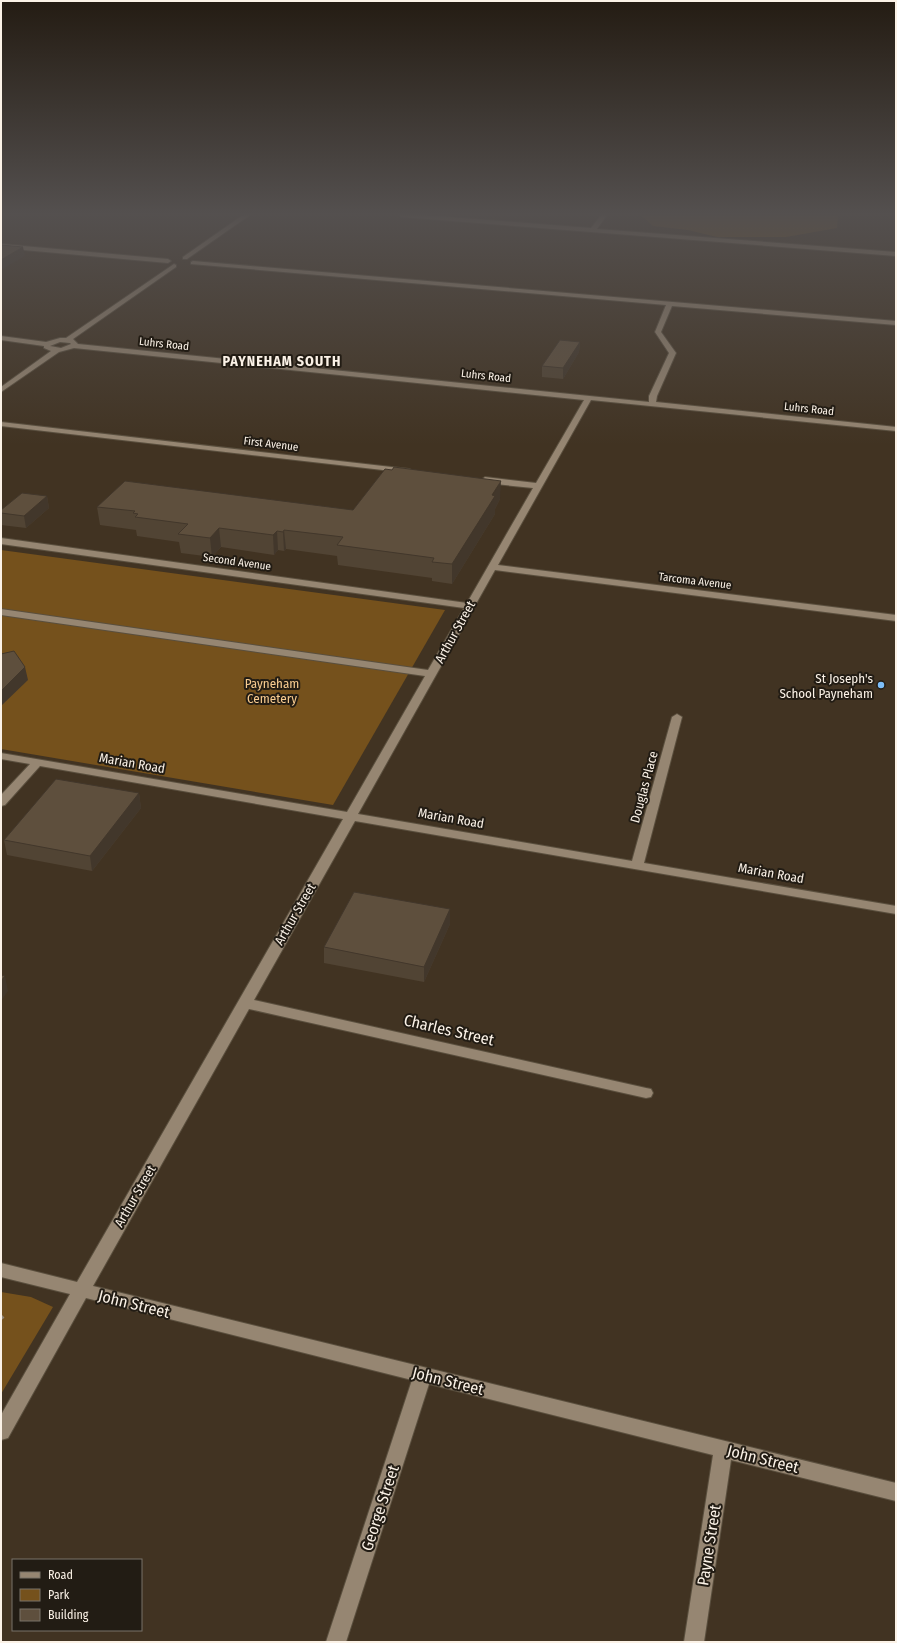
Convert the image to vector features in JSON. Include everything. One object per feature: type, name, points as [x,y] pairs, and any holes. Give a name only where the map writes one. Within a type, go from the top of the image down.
[{"type":"street","points":[[68,340],[139,292]]},
{"type":"street","points":[[522,292],[896,324]]},
{"type":"street","points":[[652,404],[653,396],[673,353],[658,332],[670,304]]},
{"type":"street","points":[[1,338],[47,344],[55,341],[68,340],[74,342],[74,346]]},
{"type":"street","points":[[47,344],[46,347],[57,350]]},
{"type":"street","name":"Luhrs Road","points":[[57,350],[74,346],[896,429]]},
{"type":"street","points":[[1,390],[57,350]]},
{"type":"street","name":"Arthur Street","points":[[1,1432],[589,397]]},
{"type":"street","name":"First Avenue","points":[[1,424],[420,472]]},
{"type":"street","points":[[476,479],[538,486]]},
{"type":"street","name":"Second Avenue","points":[[1,541],[470,606]]},
{"type":"street","name":"Tarcoma Avenue","points":[[492,567],[896,618]]},
{"type":"street","points":[[1,612],[431,674]]},
{"type":"street","name":"Douglas Place","points":[[638,864],[677,717]]},
{"type":"street","name":"Marian Road","points":[[1,756],[638,864],[896,910]]},
{"type":"street","points":[[1,802],[38,762]]},
{"type":"street","name":"Charles Street","points":[[244,1003],[646,1093]]},
{"type":"street","name":"John Street","points":[[1,1270],[896,1492]]},
{"type":"street","name":"George Street","points":[[336,1642],[423,1375]]},
{"type":"street","name":"Payne Street","points":[[694,1642],[723,1449]]},
{"type":"green space","name":"Payneham Cemetery","points":[[1,550],[445,610],[333,805],[1,749]]},
{"type":"green space","points":[[1,1292],[31,1297],[53,1307],[1,1394]]},
{"type":"building","points":[[560,340],[580,342],[563,368],[542,366]]},
{"type":"building","points":[[394,467],[501,481],[492,495],[495,496],[452,564],[432,562],[434,558],[337,545],[343,537],[284,530],[283,532],[277,531],[273,535],[219,528],[210,538],[178,534],[188,524],[135,517],[138,514],[133,513],[135,511],[97,507],[125,481],[353,510],[385,469],[392,470]]},
{"type":"building","points":[[22,493],[47,496],[24,516],[1,513],[1,510]]},
{"type":"building","points":[[14,651],[25,667],[1,691],[1,654]]},
{"type":"building","points":[[56,779],[139,793],[90,856],[4,840]]},
{"type":"building","points":[[354,892],[450,909],[424,967],[324,947]]},
{"type":"building","points":[[1,975],[5,976],[1,981]]},
{"type":"place","name":"St Joseph's School Payneham","points":[[881,685]]},
{"type":"district","name":"PAYNEHAM SOUTH","points":[[282,361]]}]
